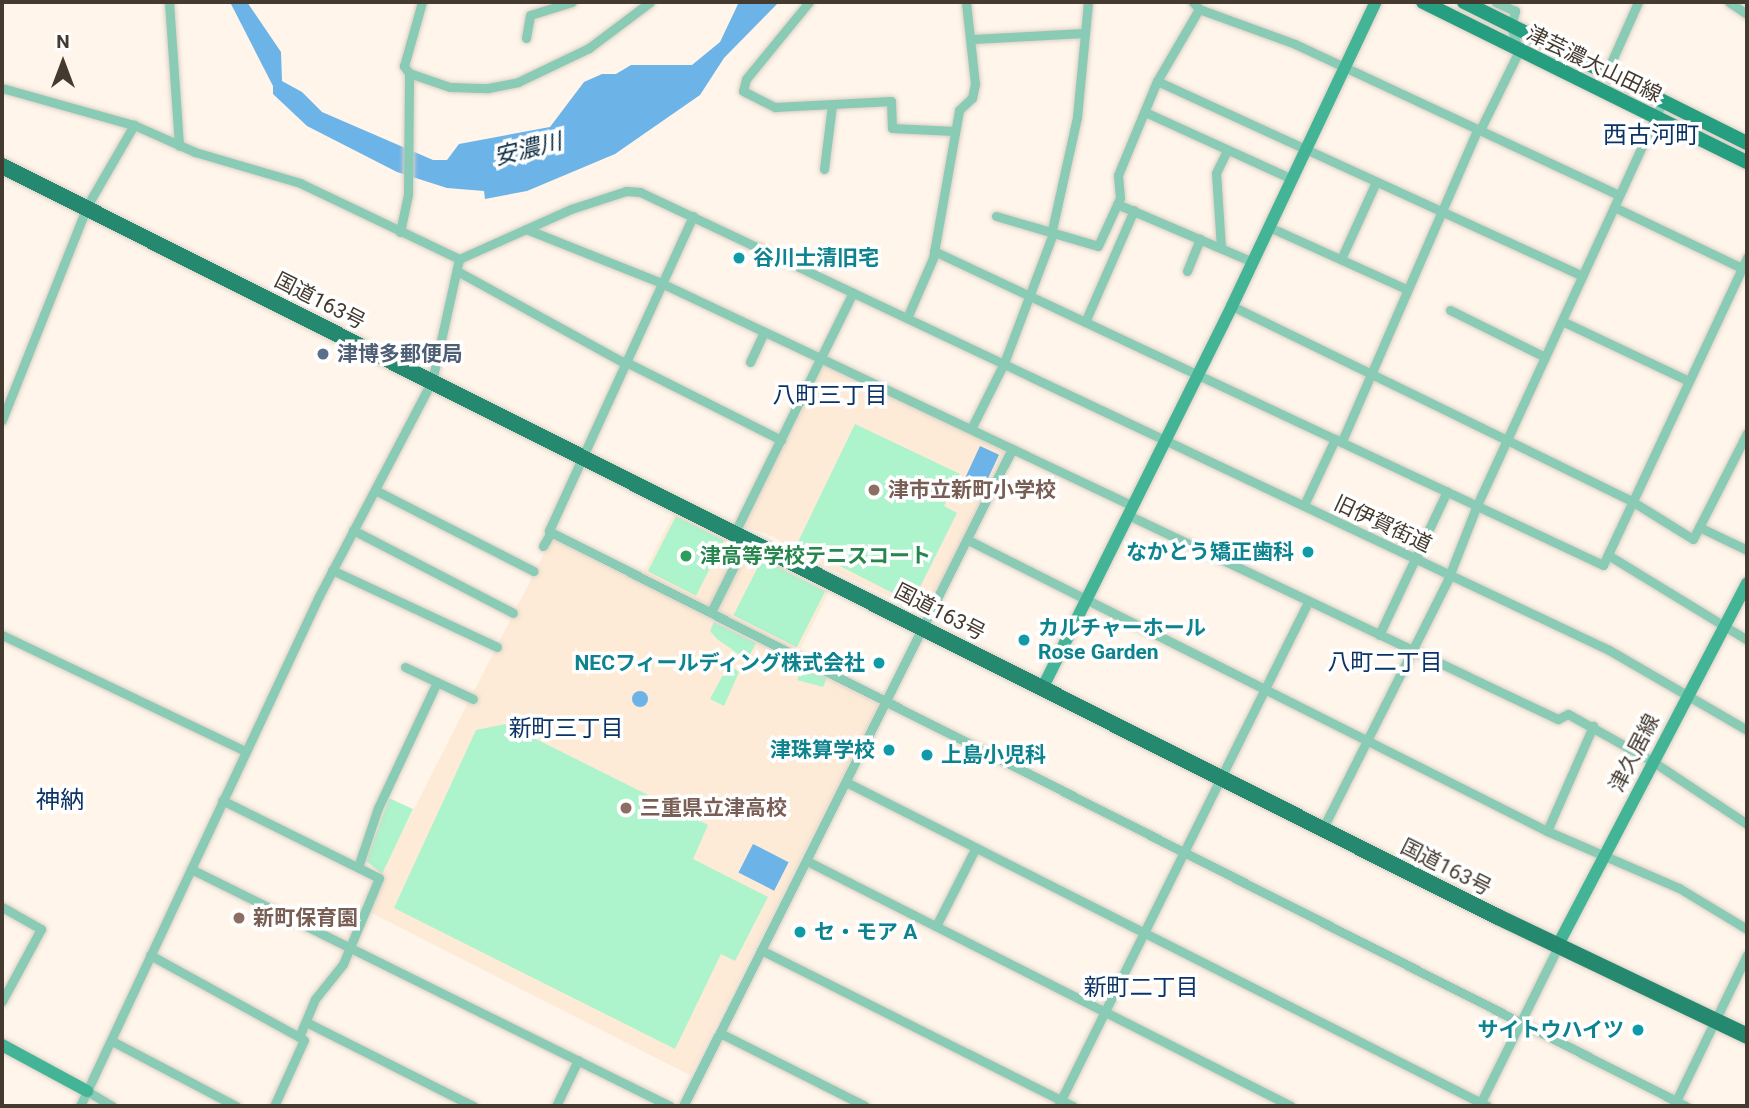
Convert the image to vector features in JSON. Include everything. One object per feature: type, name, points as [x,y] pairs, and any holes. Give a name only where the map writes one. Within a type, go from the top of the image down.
[{"type":"highway","name":"国道163号","points":[[2,166],[87,206],[1224,779],[1747,1036]]},
{"type":"main road","name":"津芸濃大山田線","points":[[1423,2],[1747,162]]},
{"type":"main road","name":"津芸濃大山田線","points":[[1464,2],[1747,143]]},
{"type":"street","points":[[169,2],[179,146]]},
{"type":"street","points":[[422,2],[404,66],[409,73],[450,87],[488,88],[518,82],[589,48],[650,2]]},
{"type":"street","points":[[526,38],[530,15],[556,4],[572,2]]},
{"type":"street","points":[[809,2],[746,79],[743,91],[775,107],[891,101],[892,128],[954,131]]},
{"type":"street","points":[[906,318],[934,251],[958,110],[972,98],[975,84],[973,39],[966,2]]},
{"type":"street","points":[[971,429],[1004,363],[1053,231],[1079,105],[1087,2]]},
{"type":"street","points":[[1043,687],[1198,376],[1376,2]]},
{"type":"street","points":[[1304,505],[1371,372],[1440,211],[1519,51],[1511,26],[1515,11],[1496,2]]},
{"type":"street","points":[[1606,74],[1638,2]]},
{"type":"street","points":[[1729,2],[1747,14]]},
{"type":"street","points":[[996,216],[1098,246],[1117,204],[1118,175],[1157,81],[1196,5],[1345,68],[1619,195]]},
{"type":"street","points":[[973,39],[1084,33]]},
{"type":"street","points":[[400,232],[408,194],[409,73]]},
{"type":"street","points":[[1157,81],[1582,276]]},
{"type":"street","points":[[2,88],[134,125],[179,146],[300,183],[340,199],[400,232],[459,259],[459,272],[432,381],[332,570],[80,1106]]},
{"type":"street","points":[[1323,828],[1448,574],[1662,102]]},
{"type":"street","points":[[824,169],[832,105]]},
{"type":"street","points":[[1145,112],[1292,179]]},
{"type":"street","points":[[2,420],[87,206],[134,125]]},
{"type":"street","points":[[1221,248],[1216,173],[1227,149]]},
{"type":"street","points":[[1341,259],[1376,181]]},
{"type":"street","name":"旧伊賀街道","points":[[459,259],[526,229],[632,191],[693,216],[1448,574],[1687,691],[1747,730]]},
{"type":"street","points":[[1117,204],[1253,262]]},
{"type":"street","points":[[1614,207],[1742,268]]},
{"type":"street","points":[[1085,322],[1134,210]]},
{"type":"street","points":[[543,546],[659,282],[693,216]]},
{"type":"street","points":[[1269,227],[1406,289]]},
{"type":"street","points":[[526,229],[659,282],[971,429],[1308,602],[1558,719],[1568,714],[1593,726],[1652,761],[1747,824]]},
{"type":"street","points":[[1187,271],[1200,239]]},
{"type":"street","points":[[934,251],[1604,565],[1747,257]]},
{"type":"street","points":[[459,272],[624,362],[781,440]]},
{"type":"street","points":[[711,612],[781,440],[853,292]]},
{"type":"street","points":[[1232,306],[1508,439],[1693,538],[1747,433]]},
{"type":"street","points":[[1450,310],[1545,357]]},
{"type":"street","points":[[1562,321],[1689,382]]},
{"type":"street","points":[[750,362],[764,332]]},
{"type":"street","points":[[683,1106],[925,629],[1012,449]]},
{"type":"street","points":[[375,490],[533,571]]},
{"type":"street","points":[[1379,635],[1447,491]]},
{"type":"street","points":[[1699,527],[1747,550]]},
{"type":"street","points":[[353,530],[513,613]]},
{"type":"street","points":[[551,532],[1683,1105],[1715,1020],[1747,955]]},
{"type":"street","points":[[968,540],[1547,831],[1679,888],[1747,929]]},
{"type":"street","points":[[1608,555],[1747,639]]},
{"type":"street","points":[[332,570],[497,648]]},
{"type":"street","name":"津久居線","points":[[1559,943],[1687,691],[1747,583]]},
{"type":"street","points":[[1059,1103],[1268,691],[1308,602]]},
{"type":"street","points":[[2,635],[245,751]]},
{"type":"street","points":[[405,667],[473,699]]},
{"type":"street","points":[[358,867],[378,808],[437,682]]},
{"type":"street","points":[[1547,831],[1593,726]]},
{"type":"street","points":[[846,782],[1482,1105],[1559,943]]},
{"type":"street","points":[[222,800],[379,878],[341,969],[315,999],[299,1037]]},
{"type":"street","points":[[936,926],[975,849]]},
{"type":"street","points":[[807,861],[1292,1106]]},
{"type":"street","points":[[191,869],[670,1106]]},
{"type":"street","points":[[2,907],[41,929],[2,1001]]},
{"type":"street","points":[[761,950],[1059,1103],[1073,1106]]},
{"type":"street","points":[[150,955],[304,1040],[274,1106]]},
{"type":"street","points":[[307,1023],[472,1106]]},
{"type":"street","points":[[720,1033],[865,1106]]},
{"type":"street","points":[[112,1041],[236,1106]]},
{"type":"street","points":[[2,1045],[111,1106]]},
{"type":"street","points":[[555,1106],[578,1060]]},
{"type":"shaded area","name":"津市立新町小学校","points":[[826,366],[1005,451],[926,614],[796,553],[774,537],[743,526],[821,367]]},
{"type":"shaded area","points":[[676,509],[831,588],[798,652],[643,573]]},
{"type":"shaded area","name":"三重県立津高校","points":[[552,538],[879,705],[690,1075],[363,909]]},
{"type":"green space","points":[[855,424],[960,474],[944,506],[957,513],[912,603],[797,544]]},
{"type":"green space","name":"津高等学校テニスコート","points":[[676,516],[724,541],[696,596],[648,571]]},
{"type":"green space","name":"津高等学校テニスコート","points":[[762,559],[825,591],[797,647],[733,615]]},
{"type":"green space","points":[[714,622],[756,643],[747,660],[710,631]]},
{"type":"green space","points":[[715,655],[739,672],[724,706],[710,699],[725,671],[711,663]]},
{"type":"green space","points":[[804,667],[827,678],[823,687],[797,680]]},
{"type":"green space","points":[[506,724],[708,825],[693,859],[768,897],[735,961],[721,954],[675,1049],[394,908],[476,730]]},
{"type":"green space","points":[[389,798],[413,809],[382,874],[366,861]]},
{"type":"water","name":"安濃川","points":[[230,2],[247,2],[281,52],[282,81],[302,92],[322,112],[433,160],[447,160],[459,144],[550,127],[584,82],[602,74],[616,74],[631,65],[692,65],[720,42],[739,2],[779,2],[724,58],[700,95],[615,154],[527,191],[485,199],[484,191],[447,188],[397,172],[307,126],[273,94],[273,86]]},
{"type":"water","points":[[980,446],[999,455],[982,492],[963,483]]},
{"type":"water","points":[[640,691],[646,693],[646,705],[640,707],[634,705],[632,699],[634,693]]},
{"type":"water","points":[[753,844],[789,862],[774,891],[738,873]]},
{"type":"place","name":"谷川士清旧宅","points":[[739,258]]},
{"type":"place","name":"津博多郵便局","points":[[323,354]]},
{"type":"place","name":"津市立新町小学校","points":[[874,490]]},
{"type":"place","name":"なかとう矯正歯科","points":[[1308,552]]},
{"type":"place","name":"津高等学校テニスコート","points":[[686,556]]},
{"type":"place","name":"カルチャーホール Rose Garden","points":[[1024,640]]},
{"type":"place","name":"NECフィールディング株式会社","points":[[879,663]]},
{"type":"place","name":"津珠算学校","points":[[889,750]]},
{"type":"place","name":"上島小児科","points":[[927,755]]},
{"type":"place","name":"三重県立津高校","points":[[626,808]]},
{"type":"place","name":"新町保育園","points":[[239,918]]},
{"type":"place","name":"セ・モア A","points":[[800,932]]},
{"type":"place","name":"サイトウハイツ","points":[[1638,1030]]},
{"type":"district","name":"西古河町","points":[[1651,136]]},
{"type":"district","name":"八町三丁目","points":[[830,396]]},
{"type":"district","name":"八町二丁目","points":[[1385,663]]},
{"type":"district","name":"新町三丁目","points":[[566,729]]},
{"type":"district","name":"神納","points":[[60,801]]},
{"type":"district","name":"新町二丁目","points":[[1141,988]]}]
